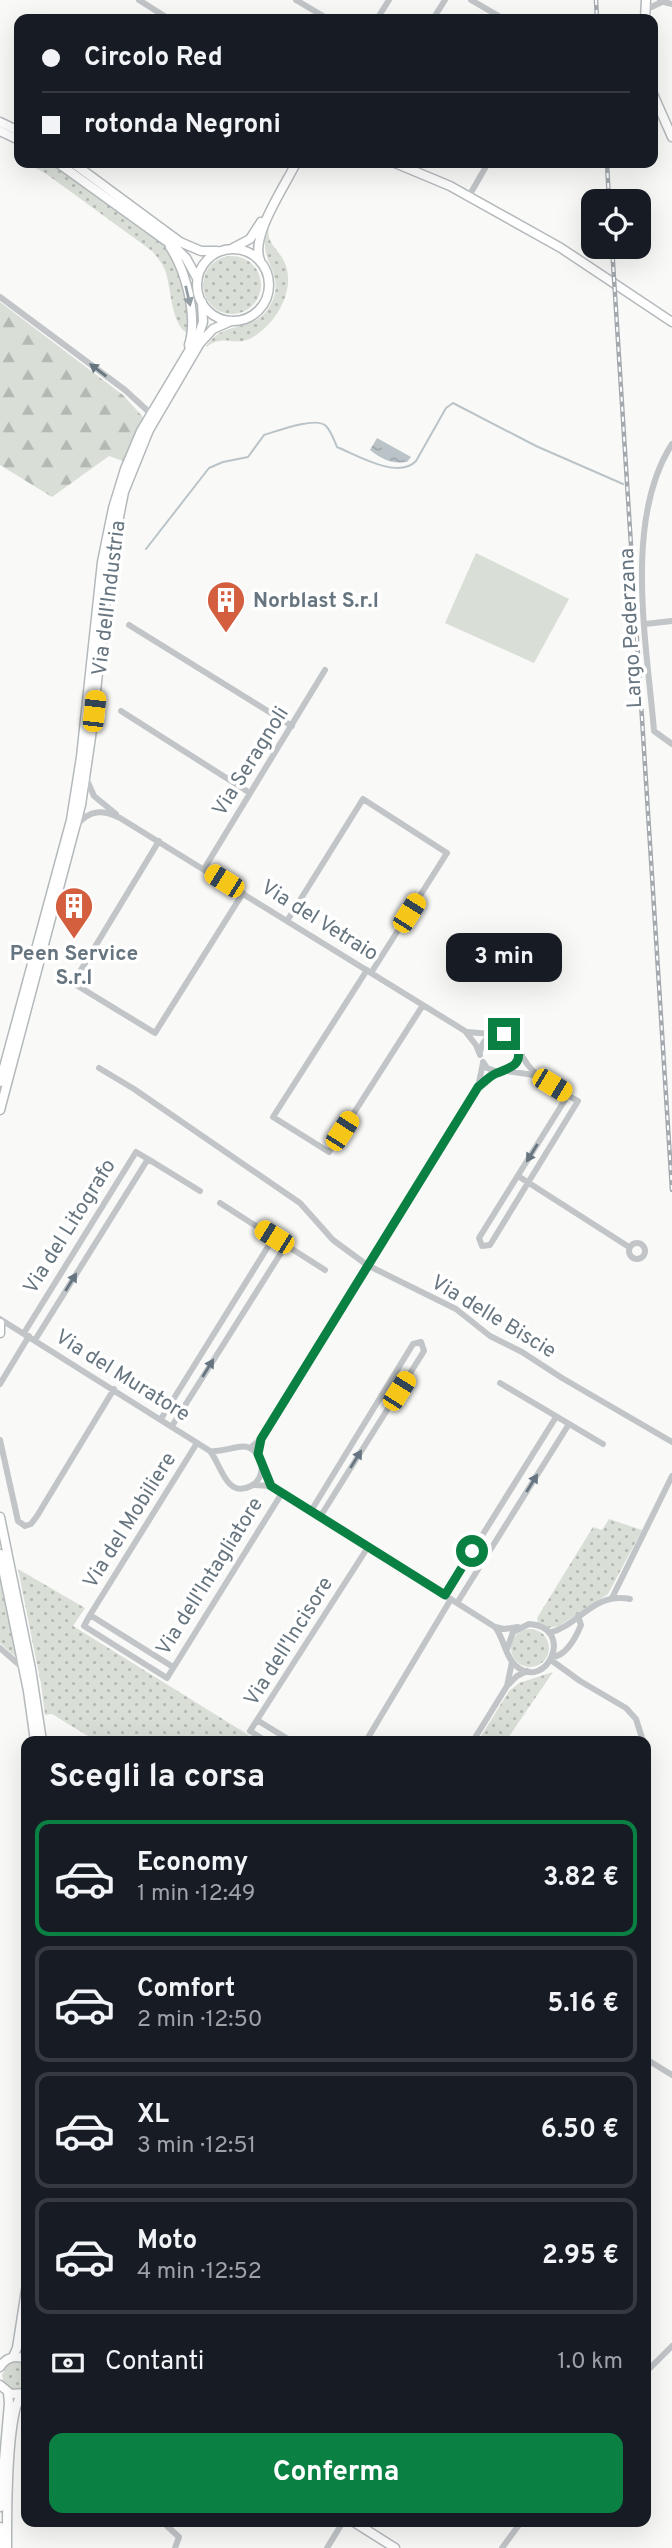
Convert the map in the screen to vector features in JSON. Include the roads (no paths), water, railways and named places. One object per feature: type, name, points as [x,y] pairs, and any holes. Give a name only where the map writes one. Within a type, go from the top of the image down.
[{"type":"main road","points":[[658,105],[672,137]]},
{"type":"main road","points":[[65,168],[167,241],[186,258],[197,279]]},
{"type":"main road","points":[[80,168],[180,242],[201,251],[220,251],[250,239],[288,168]]},
{"type":"main road","points":[[220,251],[207,259],[197,279],[202,302],[214,315],[231,321],[248,317],[262,305],[269,289],[266,271],[258,252],[260,235],[294,168]]},
{"type":"main road","points":[[406,168],[469,196],[579,259],[672,321]]},
{"type":"main road","points":[[167,241],[182,269],[193,317],[186,354]]},
{"type":"main road","points":[[232,248],[249,252],[262,263]]},
{"type":"main road","name":"Via dell'Industria","points":[[0,1110],[77,825],[108,526],[124,469],[150,413],[201,328],[202,302]]},
{"type":"main road","name":"Via dell'Industria","points":[[0,1083],[86,777],[110,562],[124,492],[149,430],[200,344],[213,329],[231,321]]},
{"type":"main road","points":[[0,1321],[0,1335]]},
{"type":"main road","points":[[0,1517],[31,1669],[41,1736]]},
{"type":"main road","points":[[0,1554],[24,1669],[34,1736]]},
{"type":"main road","points":[[0,2366],[13,2357],[21,2322]]},
{"type":"main road","points":[[13,2357],[21,2358]]},
{"type":"main road","points":[[0,2385],[8,2393],[9,2403],[0,2507]]},
{"type":"main road","points":[[8,2393],[21,2394]]},
{"type":"main road","points":[[8,2548],[10,2454],[16,2404],[21,2398]]},
{"type":"main road","points":[[0,2527],[0,2548]]},
{"type":"main road","points":[[362,2527],[395,2548]]},
{"type":"street","points":[[139,0],[161,14]]},
{"type":"street","points":[[296,0],[320,14]]},
{"type":"street","points":[[471,0],[495,14]]},
{"type":"street","points":[[645,10],[660,1],[672,1]]},
{"type":"street","points":[[469,196],[485,168]]},
{"type":"street","points":[[0,297],[125,390],[150,413]]},
{"type":"street","name":"Largo Pederzana","points":[[672,444],[654,488],[644,525],[642,562],[654,731],[672,744]]},
{"type":"street","points":[[645,624],[672,621]]},
{"type":"street","points":[[129,625],[292,726]]},
{"type":"street","name":"Via Seragnoli","points":[[204,869],[325,670]]},
{"type":"street","points":[[121,711],[250,793]]},
{"type":"street","name":"Via del Vetraio","points":[[86,777],[90,790],[120,817],[465,1031],[480,1055]]},
{"type":"street","points":[[288,921],[363,799],[447,853],[273,1117],[329,1153],[423,1005]]},
{"type":"street","points":[[79,802],[100,801]]},
{"type":"street","name":"Via del Vetraio","points":[[79,802],[120,817]]},
{"type":"street","points":[[77,825],[86,816],[104,811]]},
{"type":"street","points":[[159,841],[73,983],[155,1033],[243,893]]},
{"type":"street","name":"Via del Vetraio","points":[[465,1031],[494,1034]]},
{"type":"street","points":[[536,1075],[492,1071],[483,1063],[480,1055],[483,1042],[494,1034],[509,1036],[536,1075],[578,1101],[490,1245],[482,1246],[479,1238],[568,1095]]},
{"type":"street","points":[[0,1060],[9,1049]]},
{"type":"street","points":[[506,1071],[518,1060],[519,1049]]},
{"type":"street","points":[[250,1448],[261,1439],[478,1087],[483,1063]]},
{"type":"street","name":"Via delle Biscie","points":[[99,1068],[135,1088],[300,1203],[333,1240],[368,1265],[442,1301],[490,1336],[522,1352],[672,1442]]},
{"type":"street","points":[[478,1087],[498,1072]]},
{"type":"street","name":"Via del Litografo","points":[[136,1152],[148,1159],[89,1252],[26,1335],[136,1152]]},
{"type":"street","points":[[148,1159],[200,1191]]},
{"type":"street","points":[[518,1176],[629,1247]]},
{"type":"street","points":[[220,1203],[325,1270]]},
{"type":"street","points":[[161,1419],[274,1237]]},
{"type":"street","points":[[78,1245],[89,1252]]},
{"type":"street","points":[[172,1426],[286,1245]]},
{"type":"street","name":"Via del Muratore","points":[[0,1321],[114,1389],[210,1451],[220,1469]]},
{"type":"street","points":[[0,1335],[9,1331],[26,1335],[0,1384]]},
{"type":"street","points":[[311,1511],[413,1344],[421,1342],[424,1351],[320,1517]]},
{"type":"street","points":[[500,1383],[603,1444]]},
{"type":"street","points":[[0,1440],[18,1521],[28,1526],[37,1516],[114,1389]]},
{"type":"street","points":[[369,1736],[451,1599],[500,1506],[556,1417]]},
{"type":"street","points":[[451,1599],[512,1514],[569,1424]]},
{"type":"street","points":[[363,1425],[373,1432]]},
{"type":"street","points":[[261,1439],[258,1454],[271,1486]]},
{"type":"street","name":"Via del Mobiliere","points":[[167,1678],[84,1626],[197,1443]]},
{"type":"street","points":[[258,1454],[250,1448],[236,1447],[224,1455],[220,1469],[226,1482],[245,1488],[260,1478],[262,1467]]},
{"type":"street","points":[[210,1451],[230,1450]]},
{"type":"street","points":[[612,1598],[672,1476]]},
{"type":"street","points":[[252,1485],[271,1486],[495,1627],[518,1628],[535,1624],[550,1633],[554,1643],[552,1658]]},
{"type":"street","name":"Via dell'Intagliatore","points":[[167,1678],[282,1493]]},
{"type":"street","points":[[500,1506],[512,1514]]},
{"type":"street","name":"Via dell'Incisore","points":[[283,1736],[257,1720],[368,1547]]},
{"type":"street","points":[[550,1633],[612,1598],[630,1599]]},
{"type":"street","name":"Via del Mobiliere","points":[[90,1615],[173,1667]]},
{"type":"street","points":[[475,1736],[507,1686],[517,1676],[527,1671],[538,1671],[552,1658],[565,1652],[582,1625],[578,1616]]},
{"type":"street","points":[[495,1627],[512,1662],[507,1686]]},
{"type":"street","points":[[507,1649],[510,1637],[518,1628]]},
{"type":"street","points":[[0,1648],[24,1669]]},
{"type":"street","points":[[552,1658],[580,1681],[626,1709],[636,1719],[641,1736]]},
{"type":"street","points":[[512,1662],[527,1671]]},
{"type":"street","points":[[257,1720],[250,1731],[258,1736]]},
{"type":"street","points":[[651,2062],[672,2075]]},
{"type":"street","points":[[651,2366],[672,2346]]},
{"type":"street","points":[[168,2527],[179,2537],[175,2548]]},
{"type":"street","points":[[327,2548],[340,2527]]},
{"type":"street","points":[[502,2548],[517,2527]]},
{"type":"water","points":[[377,438],[411,457],[407,462],[383,459],[370,450]]},
{"type":"waterway","points":[[146,549],[209,468],[248,457],[264,435],[296,425],[321,423],[329,430],[337,447],[377,464],[399,468],[416,461],[446,408],[453,403],[536,446],[623,484]]},
{"type":"railway","points":[[596,0],[597,14]]},
{"type":"railway","points":[[607,168],[608,189]]},
{"type":"railway","points":[[613,259],[672,1190]]},
{"type":"place","name":"Norblast S.r.l","points":[[226,634]]},
{"type":"place","name":"Peen Service S.r.l","points":[[74,940]]}]
